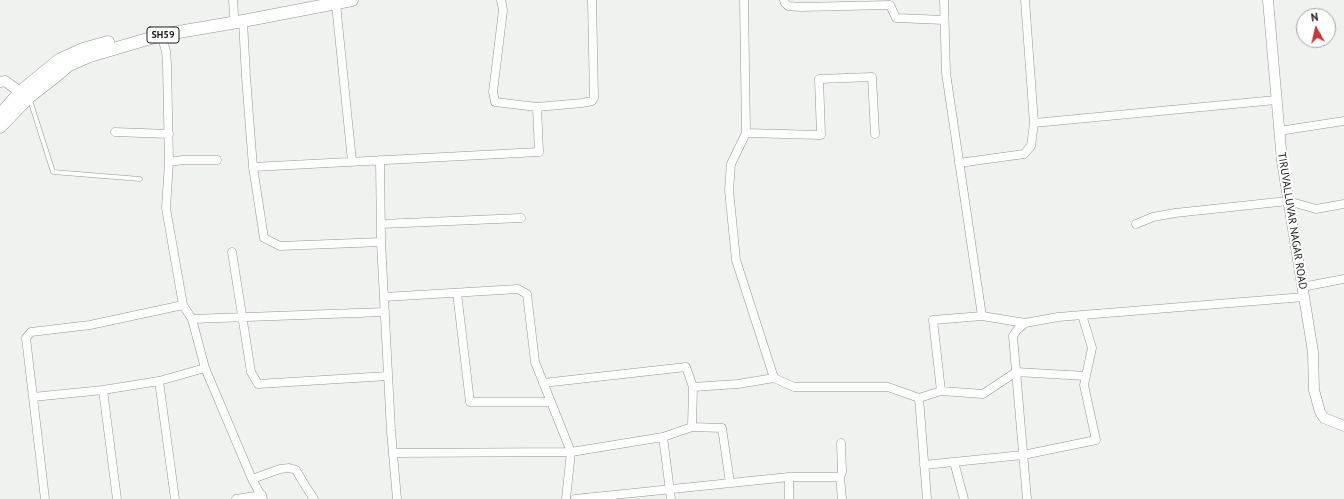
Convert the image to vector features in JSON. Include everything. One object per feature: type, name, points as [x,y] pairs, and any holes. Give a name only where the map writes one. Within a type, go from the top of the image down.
[{"type":"main road","points":[[0,115],[25,95],[59,60],[83,49],[158,28],[239,18],[314,0]]},
{"type":"main road","name":"SH59","points":[[0,127],[25,95],[69,65],[90,56],[161,35],[239,18],[336,4],[352,0]]},
{"type":"street","points":[[232,0],[239,18],[246,77],[253,167],[264,238],[280,246],[381,242]]},
{"type":"street","points":[[501,0],[503,10],[494,92],[495,102],[537,107],[582,103],[592,101],[594,98],[592,0]]},
{"type":"street","points":[[744,0],[746,133],[731,164],[729,190],[736,260],[774,378]]},
{"type":"street","points":[[784,0],[788,6],[800,7],[890,5],[896,18],[944,20]]},
{"type":"street","points":[[944,0],[946,73],[982,316]]},
{"type":"street","points":[[959,163],[1024,154],[1032,146],[1034,123],[1025,0]]},
{"type":"street","name":"TIRUVALLUVAR NAGAR ROAD","points":[[1268,0],[1282,161],[1313,352],[1314,390],[1320,412],[1324,418],[1344,426]]},
{"type":"street","points":[[336,4],[352,161]]},
{"type":"street","points":[[161,35],[166,51],[170,162],[166,208],[183,305],[192,319],[205,368],[252,479],[263,497],[236,499]]},
{"type":"street","points":[[746,133],[821,135],[819,79],[872,76],[875,134]]},
{"type":"street","points":[[0,82],[5,81],[25,95]]},
{"type":"street","points":[[1034,123],[1276,100]]},
{"type":"street","points":[[253,167],[539,152],[537,107]]},
{"type":"street","points":[[1279,131],[1344,121]]},
{"type":"street","points":[[115,132],[169,134]]},
{"type":"street","points":[[170,162],[183,160],[217,160]]},
{"type":"street","points":[[380,160],[381,242],[388,376],[397,499]]},
{"type":"street","points":[[1136,224],[1153,217],[1175,213],[1288,201],[1316,209],[1344,204]]},
{"type":"street","points":[[381,224],[521,218]]},
{"type":"street","points":[[232,252],[251,372],[258,384],[388,376]]},
{"type":"street","points":[[1302,287],[1344,280]]},
{"type":"street","points":[[384,297],[518,288],[527,294],[535,362],[572,452],[566,499]]},
{"type":"street","points":[[457,293],[470,402],[551,402]]},
{"type":"street","points":[[941,391],[933,320],[982,316],[1025,323],[1058,317],[1304,297]]},
{"type":"street","points":[[45,499],[26,338],[31,332],[90,325],[183,305]]},
{"type":"street","points":[[192,319],[385,312]]},
{"type":"street","points":[[924,465],[1023,455],[1096,440],[1084,385],[1092,348],[1082,315]]},
{"type":"street","points":[[1025,323],[1013,336],[1027,499]]},
{"type":"street","points":[[543,383],[686,367],[693,387],[692,427]]},
{"type":"street","points":[[33,397],[103,390],[159,381],[205,368]]},
{"type":"street","points":[[693,387],[738,384],[774,378],[794,387],[888,387],[918,398],[941,391],[983,394],[1016,372],[1086,376]]},
{"type":"street","points":[[159,381],[175,499]]},
{"type":"street","points":[[103,390],[117,499]]},
{"type":"street","points":[[918,398],[927,499]]},
{"type":"street","points":[[393,452],[572,452],[663,437],[692,427],[722,428],[730,483]]},
{"type":"street","points":[[663,437],[672,499]]},
{"type":"street","points":[[841,443],[842,472],[840,477],[842,499]]},
{"type":"street","points":[[954,462],[964,499]]},
{"type":"street","points":[[252,479],[280,469],[289,468],[296,470],[314,499]]},
{"type":"street","points":[[789,477],[789,499]]},
{"type":"street","points":[[576,499],[789,477],[840,477]]},
{"type":"lane","points":[[25,95],[53,172],[140,179]]}]
